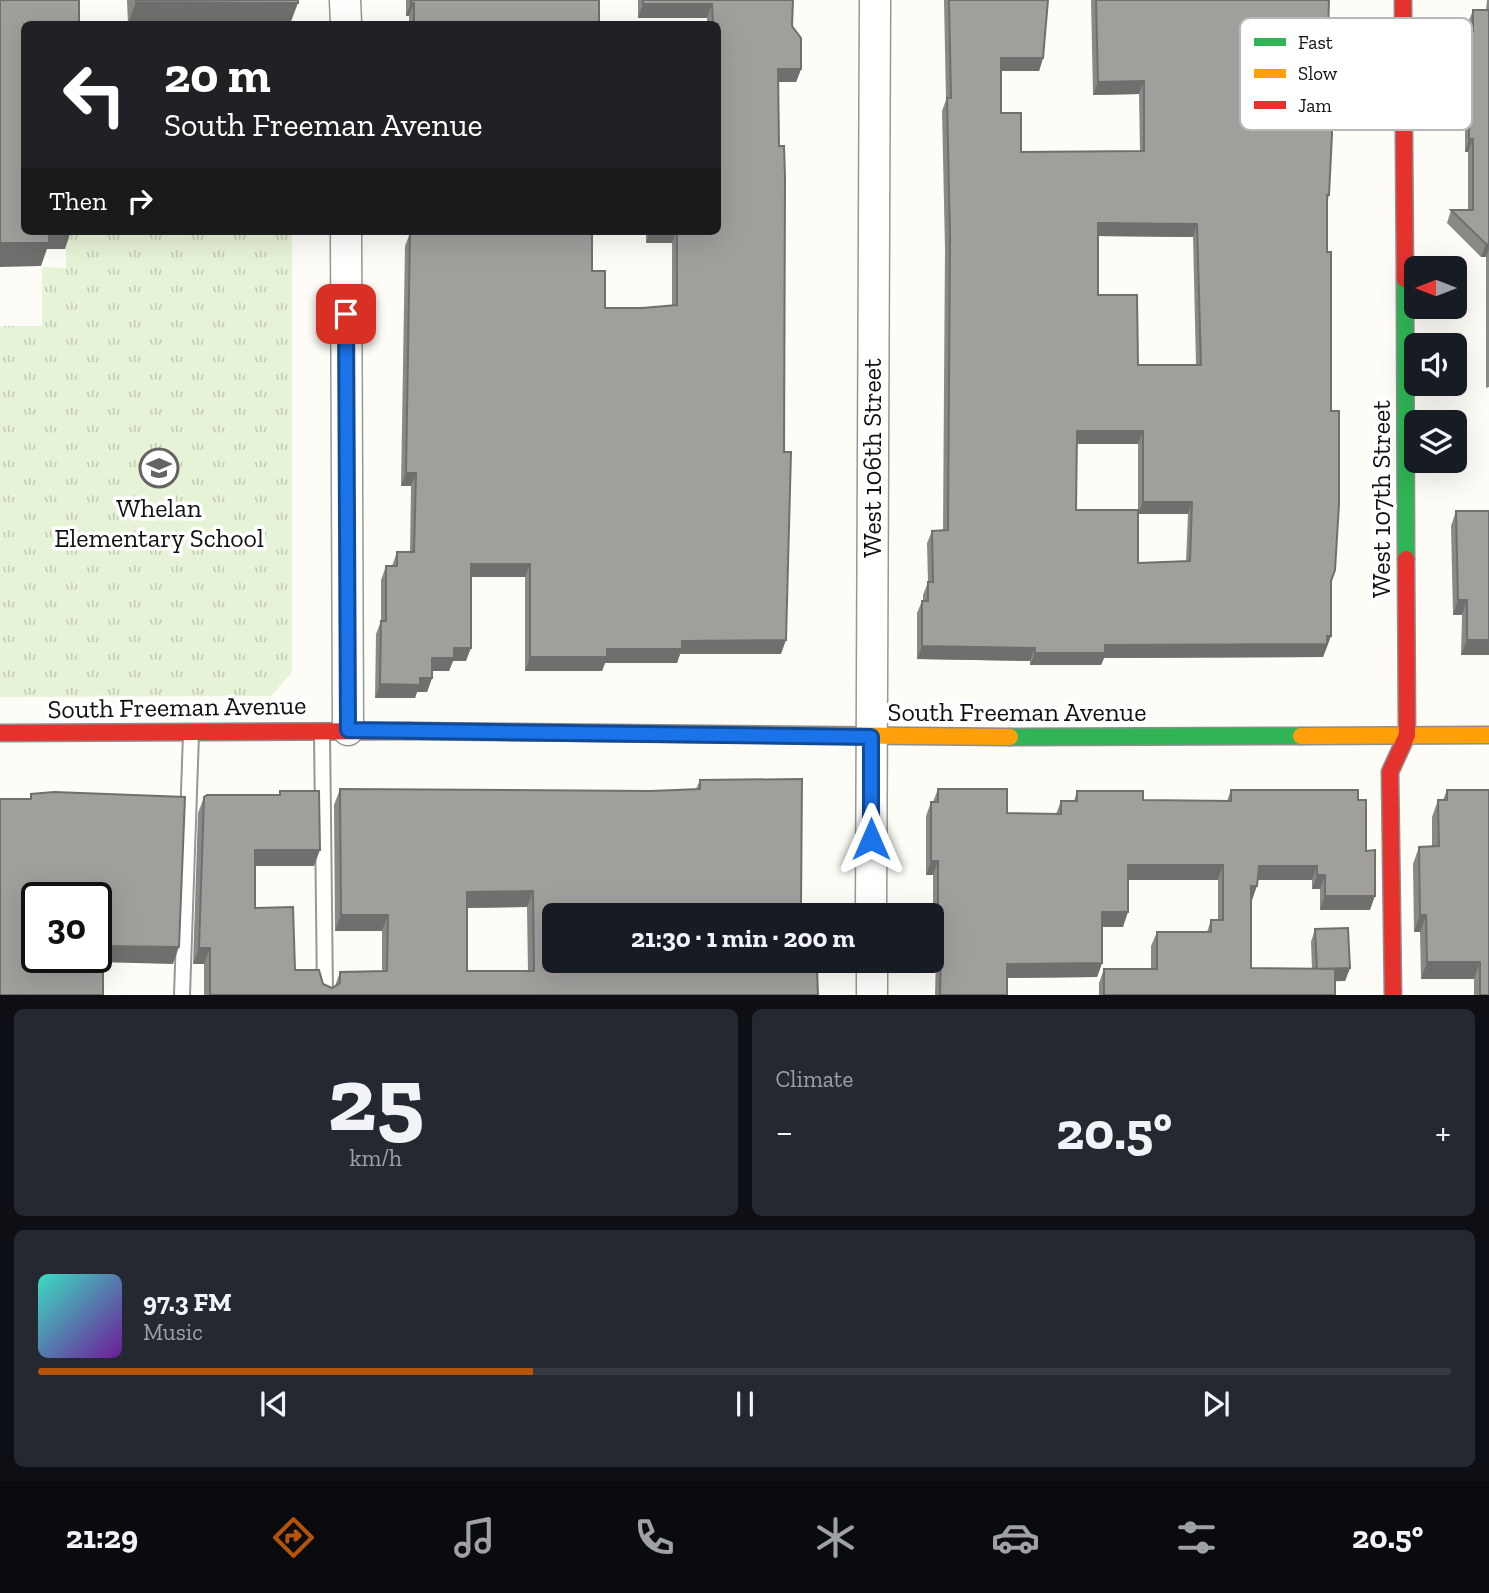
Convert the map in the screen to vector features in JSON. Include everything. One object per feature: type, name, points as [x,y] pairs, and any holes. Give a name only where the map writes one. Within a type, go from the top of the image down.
[{"type":"street","points":[[345,0],[345,21]]},
{"type":"street","name":"West 106th Street","points":[[871,903],[875,0]]},
{"type":"street","name":"West 107th Street","points":[[1403,0],[1403,18]]},
{"type":"street","name":"West 107th Street","points":[[1393,995],[1390,772],[1407,735],[1404,130]]},
{"type":"street","points":[[335,730],[346,235]]},
{"type":"street","name":"South Freeman Avenue","points":[[0,733],[335,730],[871,737],[1489,735]]},
{"type":"street","points":[[872,973],[872,995]]},
{"type":"lane","points":[[325,995],[335,730]]},
{"type":"lane","points":[[182,995],[191,732]]},
{"type":"green space","name":"Whelan Elementary School","points":[[66,235],[292,235],[292,672],[271,696],[0,697],[0,326],[42,326],[42,267],[66,268]]},
{"type":"building","points":[[0,0],[79,0],[79,21],[21,21],[21,235],[49,235],[49,243],[0,243]]},
{"type":"building","points":[[298,0],[298,3],[136,2]]},
{"type":"building","points":[[411,0],[599,0],[599,21],[414,21],[414,3],[411,3]]},
{"type":"building","points":[[643,0],[793,0],[792,26],[801,38],[801,69],[778,69],[779,146],[784,146],[785,177],[784,452],[791,452],[786,640],[682,641],[682,649],[607,649],[607,657],[530,657],[530,564],[471,564],[471,648],[454,648],[454,658],[432,658],[432,678],[420,678],[420,685],[380,684],[381,621],[386,621],[386,566],[397,566],[397,552],[414,552],[416,473],[406,473],[410,235],[592,235],[592,271],[605,271],[605,308],[642,308],[677,305],[677,235],[721,235],[721,21],[713,21],[712,4],[643,4]]},
{"type":"building","points":[[949,0],[1048,0],[1043,58],[1001,58],[1001,113],[1021,113],[1021,152],[1144,151],[1144,81],[1098,82],[1096,0],[1329,0],[1328,18],[1240,18],[1240,130],[1332,130],[1327,195],[1327,252],[1331,252],[1331,411],[1339,411],[1339,504],[1335,570],[1331,581],[1331,636],[1327,636],[1327,644],[1105,645],[1105,653],[1035,653],[1035,648],[922,646],[922,601],[928,601],[928,582],[933,582],[932,531],[948,530],[950,236],[947,98],[951,98]],"holes":[[[1098,223],[1197,224],[1201,365],[1138,365],[1137,295],[1098,295]],[[1077,431],[1143,431],[1143,502],[1192,502],[1190,561],[1138,563],[1138,510],[1076,510]]]},
{"type":"building","points":[[1473,10],[1489,10],[1489,244],[1451,210],[1473,210],[1473,139],[1469,139],[1469,130],[1472,130]]},
{"type":"building","points":[[1456,511],[1489,511],[1489,640],[1467,640],[1467,600],[1458,600]]},
{"type":"building","points":[[802,779],[801,903],[542,903],[542,973],[817,973],[818,995],[210,995],[210,948],[199,948],[204,797],[207,795],[280,795],[280,791],[319,791],[320,850],[255,850],[255,908],[293,907],[295,970],[319,970],[323,984],[332,988],[340,983],[340,972],[387,971],[388,915],[341,915],[340,789],[700,789],[700,780]],"holes":[[[533,891],[534,971],[467,971],[467,892]]]},
{"type":"building","points":[[938,789],[1007,789],[1007,813],[1061,814],[1061,801],[1077,801],[1077,791],[1143,791],[1143,800],[1231,801],[1231,790],[1358,790],[1358,800],[1366,800],[1366,851],[1375,850],[1375,896],[1325,896],[1325,875],[1317,875],[1317,866],[1259,866],[1257,886],[1251,886],[1251,968],[1335,969],[1335,995],[1104,995],[1104,969],[1157,969],[1157,932],[1211,932],[1211,920],[1223,920],[1223,865],[1128,865],[1128,912],[1102,912],[1102,963],[1007,964],[1007,995],[940,995],[940,973],[944,973],[944,903],[938,903],[938,861],[931,861],[931,802],[938,802]]},
{"type":"building","points":[[1447,790],[1489,790],[1489,995],[1480,995],[1480,962],[1427,962],[1426,915],[1420,915],[1419,847],[1439,846],[1438,800],[1447,800]]},
{"type":"building","points":[[54,792],[185,797],[179,947],[112,946],[112,882],[21,882],[21,973],[103,973],[103,995],[0,995],[0,799],[31,799],[31,794]]},
{"type":"building","points":[[1348,928],[1350,968],[1317,969],[1315,929]]},
{"type":"traffic: fast","points":[[1405,319],[1406,559]]},
{"type":"traffic: fast","points":[[1010,737],[1301,736]]},
{"type":"traffic: slow","points":[[408,731],[1010,737]]},
{"type":"traffic: slow","points":[[1301,736],[1489,735]]},
{"type":"traffic: jam","points":[[1403,0],[1403,18]]},
{"type":"traffic: jam","points":[[1404,130],[1405,256]]},
{"type":"traffic: jam","points":[[1393,995],[1390,772],[1407,735],[1406,559]]},
{"type":"traffic: jam","points":[[0,733],[408,731]]},
{"type":"place","name":"Whelan Elementary School","points":[[159,468]]},
{"type":"route","points":[[346,314],[348,730],[871,737],[871,839]]}]
